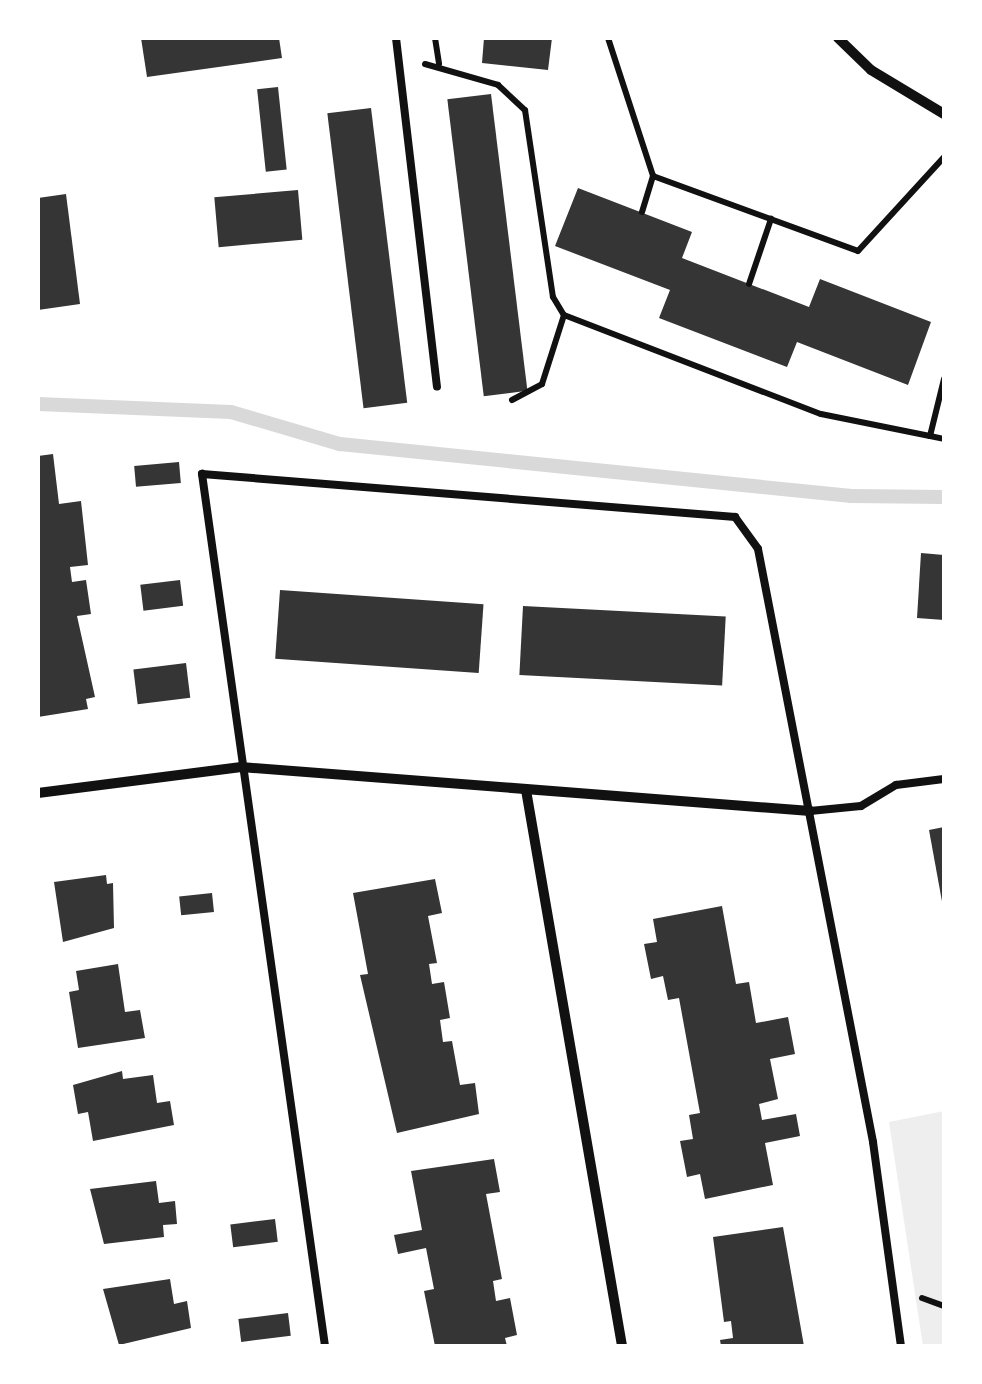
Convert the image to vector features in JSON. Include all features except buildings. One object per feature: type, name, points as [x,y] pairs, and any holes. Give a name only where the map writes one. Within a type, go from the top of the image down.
[{"type":"street","points":[[838,38],[871,70],[944,114]]},
{"type":"street","points":[[38,793],[241,767],[810,811]]},
{"type":"street","points":[[526,790],[622,1346]]},
{"type":"lane","points":[[396,38],[437,387]]},
{"type":"lane","points":[[325,1346],[202,474],[734,517],[758,549],[873,1142],[901,1346]]},
{"type":"lane","points":[[810,811],[861,806],[896,785],[944,780]]},
{"type":"path","points":[[435,38],[438,64]]},
{"type":"path","points":[[608,38],[654,176],[642,212]]},
{"type":"path","points":[[399,63],[438,64],[498,85],[525,110],[552,297],[564,315],[822,414],[944,439]]},
{"type":"path","points":[[654,176],[858,251],[944,157]]},
{"type":"path","points":[[749,284],[771,219]]},
{"type":"path","points":[[512,400],[542,384],[564,315]]},
{"type":"path","points":[[930,436],[944,379]]},
{"type":"shaded area","points":[[944,1111],[944,1346],[923,1346],[889,1122]]},
{"type":"waterway","points":[[38,404],[231,412],[340,444],[851,496],[944,497]]}]
